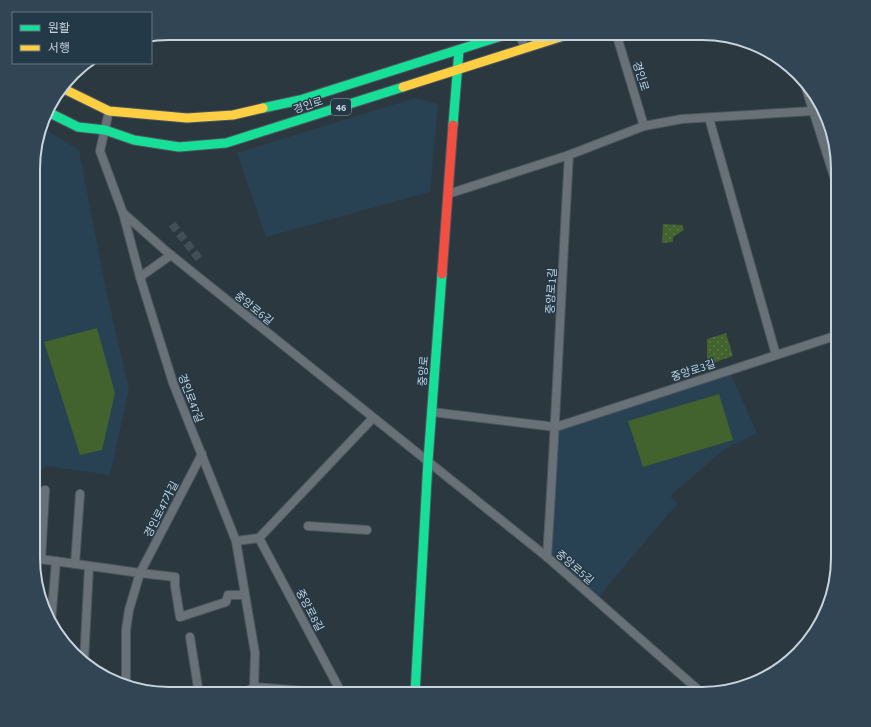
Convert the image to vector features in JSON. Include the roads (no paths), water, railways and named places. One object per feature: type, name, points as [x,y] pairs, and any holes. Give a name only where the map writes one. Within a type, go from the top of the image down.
[{"type":"main road","name":"경인로","points":[[67,91],[109,110],[187,118],[233,115],[296,101],[490,40]]},
{"type":"main road","name":"경인로","points":[[53,114],[78,127],[105,130],[134,140],[179,147],[226,143],[551,40]]},
{"type":"main road","name":"중앙로","points":[[415,687],[428,461],[459,50]]},
{"type":"street","points":[[521,40],[525,48]]},
{"type":"street","name":"경인로","points":[[618,40],[644,126]]},
{"type":"street","points":[[809,98],[831,167]]},
{"type":"street","name":"경인로47길","points":[[109,110],[100,151],[123,213],[140,277],[173,383],[236,541],[255,654],[253,687]]},
{"type":"street","points":[[448,194],[569,156],[644,126],[682,119],[813,111]]},
{"type":"street","points":[[709,118],[776,355]]},
{"type":"street","name":"중앙로1길","points":[[556,427],[561,291],[569,156]]},
{"type":"street","name":"중앙로6길","points":[[123,213],[171,255],[428,461]]},
{"type":"street","points":[[140,277],[171,255]]},
{"type":"street","name":"중앙로3길","points":[[432,412],[556,427],[831,337]]},
{"type":"street","points":[[236,541],[259,538],[374,418]]},
{"type":"street","points":[[547,557],[556,427]]},
{"type":"street","name":"경인로47가길","points":[[126,679],[126,630],[129,610],[140,573],[202,454]]},
{"type":"street","name":"중앙로5길","points":[[428,461],[547,557],[696,687]]},
{"type":"street","points":[[40,532],[45,490]]},
{"type":"street","points":[[75,564],[80,494]]},
{"type":"street","points":[[308,526],[367,530]]},
{"type":"street","name":"중앙로8길","points":[[259,538],[338,687]]},
{"type":"street","points":[[40,558],[175,577],[180,617],[226,602],[228,595],[245,595]]},
{"type":"street","points":[[52,611],[56,561]]},
{"type":"street","points":[[84,655],[89,566]]},
{"type":"street","points":[[190,637],[198,687]]},
{"type":"tunnel","points":[[172,224],[200,260]]}]
